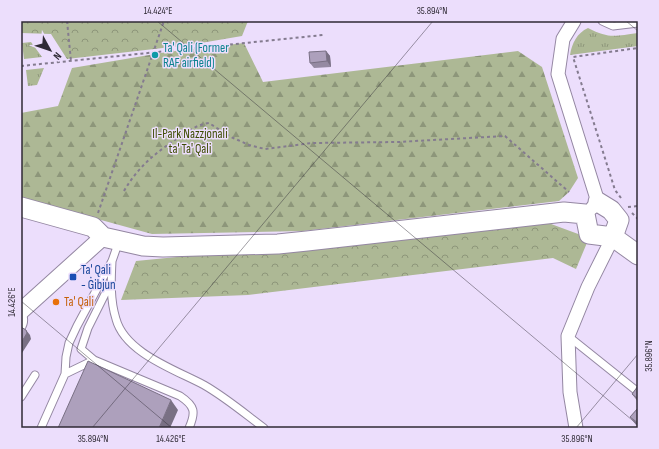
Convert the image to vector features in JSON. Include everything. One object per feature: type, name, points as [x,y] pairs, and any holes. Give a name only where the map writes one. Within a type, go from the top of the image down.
[{"type":"main road","points":[[21,207],[143,246],[163,248],[278,244],[591,208],[611,210],[619,220],[613,237]]},
{"type":"main road","points":[[591,208],[589,234],[613,237],[638,255]]},
{"type":"street","points":[[574,21],[564,39],[558,74],[591,208]]},
{"type":"street","points":[[21,311],[105,235]]},
{"type":"street","points":[[576,428],[570,392],[568,336],[588,287],[613,237]]},
{"type":"lane","points":[[602,21],[613,26],[638,23]]},
{"type":"lane","points":[[105,235],[112,261],[112,300],[116,320],[123,334],[135,347],[151,358],[216,392],[262,428]]},
{"type":"lane","points":[[41,428],[65,374],[69,343],[112,261]]},
{"type":"lane","points":[[111,282],[88,328],[81,348],[94,360],[180,396],[189,402],[193,411],[193,419],[189,428]]},
{"type":"lane","points":[[21,311],[24,321],[21,328]]},
{"type":"lane","points":[[568,336],[638,392]]},
{"type":"lane","points":[[65,374],[94,360]]},
{"type":"lane","points":[[21,397],[35,375]]},
{"type":"path","points":[[67,21],[71,61]]},
{"type":"path","points":[[105,235],[154,52],[164,21]]},
{"type":"path","points":[[21,66],[323,35]]},
{"type":"path","points":[[623,201],[615,190],[573,57],[638,48]]},
{"type":"path","points":[[124,191],[140,168],[163,147],[199,125],[209,123],[237,140],[265,149],[312,143],[398,142],[505,136],[569,192]]},
{"type":"path","points":[[638,206],[628,207],[638,219]]},
{"type":"green space","points":[[21,21],[248,21],[242,36],[189,45],[67,59],[51,34],[21,33]]},
{"type":"green space","points":[[588,28],[601,34],[612,36],[638,33],[638,46],[570,55],[572,46],[576,39],[584,30]]},
{"type":"green space","points":[[31,42],[42,57],[24,59],[22,43]]},
{"type":"green space","name":"Il-Park Nazzjonali ta' Ta' Qali","points":[[244,43],[263,82],[518,51],[542,67],[578,178],[569,192],[559,201],[303,231],[152,234],[21,198],[21,113],[58,106],[72,68],[167,52]]},
{"type":"green space","points":[[44,68],[37,85],[28,86],[26,70]]},
{"type":"green space","points":[[543,221],[589,238],[576,269],[553,258],[248,295],[121,300],[136,261]]},
{"type":"building","points":[[326,51],[327,61],[310,63],[309,52]]},
{"type":"building","points":[[21,327],[26,330],[27,333],[21,343]]},
{"type":"building","points":[[88,361],[171,400],[159,428],[58,428]]},
{"type":"building","points":[[638,386],[638,399],[632,394]]},
{"type":"building","points":[[638,408],[638,423],[630,417]]},
{"type":"place","name":"Ta' Qali (Former RAF airfield)","points":[[155,55]]},
{"type":"place","name":"Ta' Qali - Ġibjun","points":[[73,277]]},
{"type":"place","name":"Ta' Qali","points":[[56,302]]}]
